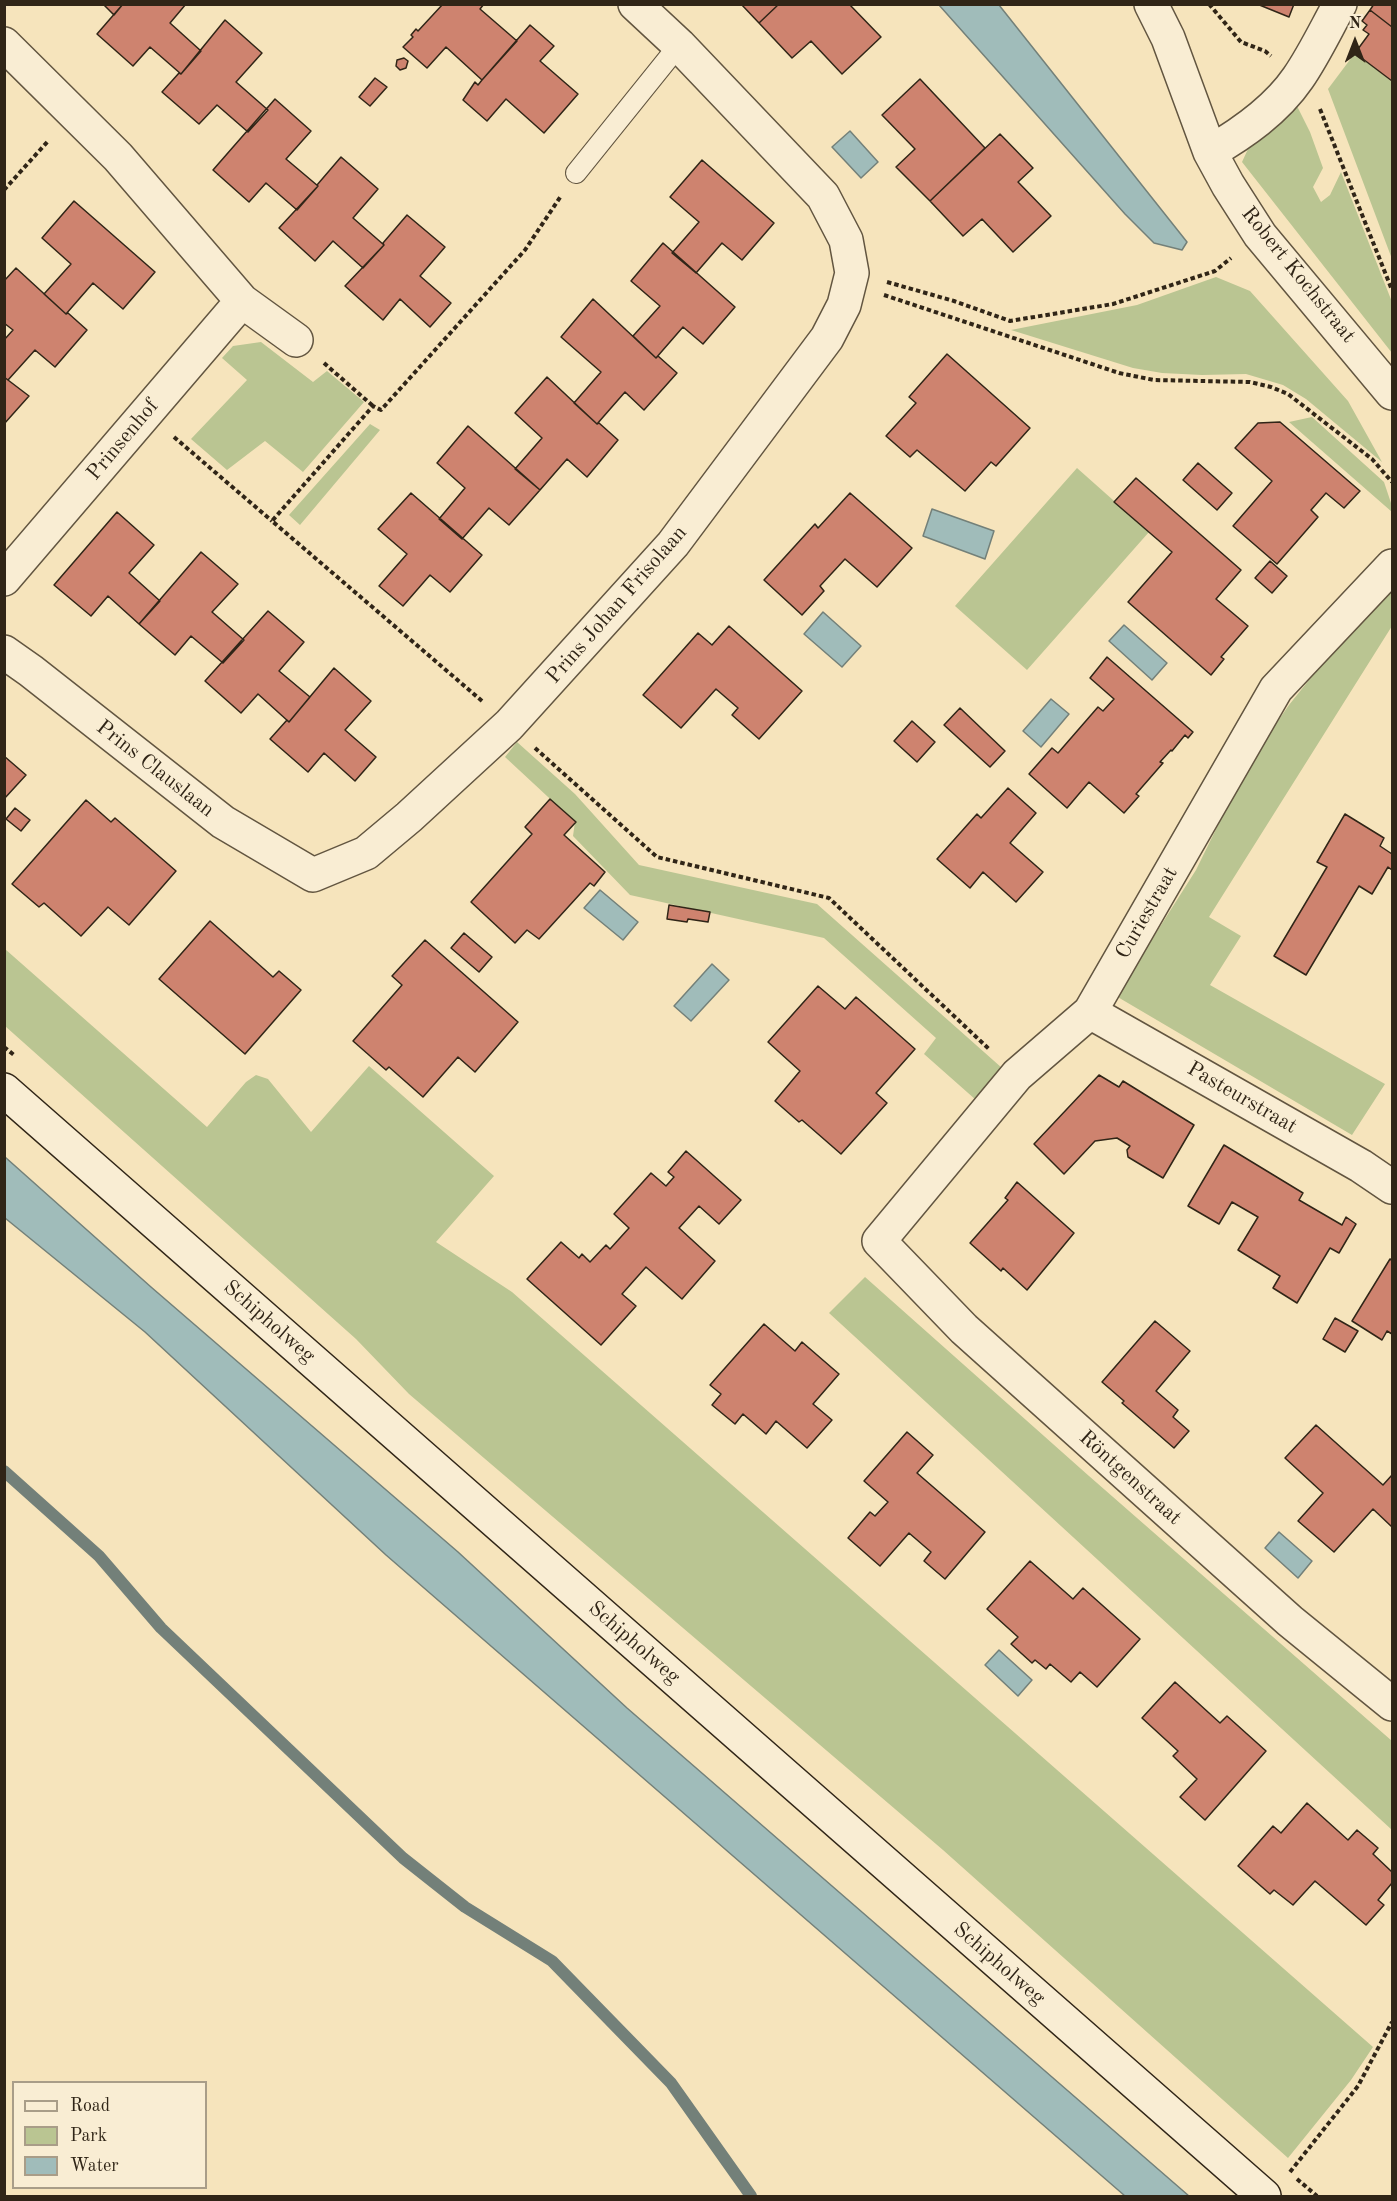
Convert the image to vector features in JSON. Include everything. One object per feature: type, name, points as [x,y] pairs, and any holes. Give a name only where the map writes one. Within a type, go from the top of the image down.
[{"type":"street","points":[[635,4],[679,45],[823,196],[846,240],[852,273]]},
{"type":"street","name":"Robert Kochstraat","points":[[1151,4],[1168,38],[1210,152],[1228,185],[1260,235],[1392,393]]},
{"type":"street","points":[[1210,152],[1243,133],[1269,110],[1300,75],[1340,4]]},
{"type":"street","points":[[4,44],[118,157],[242,300],[296,340]]},
{"type":"street","name":"Prins Johan Frisolaan","points":[[314,875],[366,854],[509,725],[673,544],[827,338],[844,305],[852,273]]},
{"type":"street","name":"Prinsenhof","points":[[4,579],[242,300]]},
{"type":"street","name":"Curiestraat","points":[[879,1241],[1017,1075],[1090,1012],[1276,689],[1392,566]]},
{"type":"street","name":"Prins Clauslaan","points":[[4,652],[223,822],[314,875]]},
{"type":"street","name":"Pasteurstraat","points":[[1090,1012],[1350,1160],[1392,1187]]},
{"type":"street","name":"Schipholweg","points":[[4,1090],[1264,2196]]},
{"type":"street","name":"Röntgenstraat","points":[[879,1241],[964,1329],[1290,1621],[1392,1704]]},
{"type":"lane","points":[[576,173],[679,45]]},
{"type":"path","points":[[1209,4],[1241,42],[1265,51],[1300,75],[1392,290]]},
{"type":"path","points":[[4,190],[73,112]]},
{"type":"path","points":[[296,340],[373,406],[381,410],[525,250],[576,173]]},
{"type":"path","points":[[852,273],[954,300],[1010,321],[1113,304],[1215,271],[1260,235]]},
{"type":"path","points":[[852,273],[879,293],[1119,374],[1154,380],[1250,382],[1270,387],[1288,394],[1372,459],[1392,482]]},
{"type":"path","points":[[272,520],[373,406]]},
{"type":"path","points":[[146,413],[509,725],[657,857],[828,898],[1017,1075]]},
{"type":"path","points":[[1290,2172],[1358,2086],[1392,2022]]},
{"type":"green space","points":[[1355,53],[1392,82],[1392,259],[1328,89]]},
{"type":"green space","points":[[1296,104],[1310,132],[1323,168],[1313,187],[1321,202],[1330,195],[1341,172],[1392,302],[1392,353],[1242,162],[1248,149]]},
{"type":"green space","points":[[1216,277],[1250,291],[1348,401],[1382,462],[1306,399],[1283,385],[1246,374],[1162,373],[1133,368],[1011,330],[1137,305]]},
{"type":"green space","points":[[261,342],[313,382],[327,371],[364,402],[303,472],[265,441],[227,470],[191,439],[247,380],[222,358],[233,346]]},
{"type":"green space","points":[[1312,417],[1384,482],[1392,512],[1289,422]]},
{"type":"green space","points":[[370,424],[380,430],[300,525],[289,515]]},
{"type":"green space","points":[[1077,468],[1149,532],[1027,670],[955,606]]},
{"type":"green space","points":[[1392,581],[1392,626],[1209,917],[1241,936],[1210,985],[1385,1084],[1352,1135],[1116,996],[1196,870],[1248,764],[1289,705],[1358,619]]},
{"type":"green space","points":[[517,742],[575,794],[639,865],[817,904],[1002,1068],[976,1100],[924,1054],[936,1038],[824,938],[630,895],[573,836],[575,822],[505,757]]},
{"type":"green space","points":[[5,949],[207,1127],[246,1082],[256,1075],[268,1079],[311,1132],[369,1066],[494,1176],[436,1242],[512,1292],[1373,2047],[1351,2080],[1288,2158],[943,1850],[409,1394],[356,1339],[5,1026]]},
{"type":"green space","points":[[865,1277],[1392,1741],[1392,1830],[829,1313]]},
{"type":"water","points":[[939,5],[999,5],[1187,242],[1182,250],[1154,243],[1125,214]]},
{"type":"water","points":[[850,131],[878,162],[861,178],[832,147]]},
{"type":"water","points":[[932,509],[994,531],[985,559],[923,536]]},
{"type":"water","points":[[823,612],[861,646],[842,667],[804,634]]},
{"type":"water","points":[[1124,625],[1167,663],[1152,680],[1109,641]]},
{"type":"water","points":[[1051,699],[1069,714],[1041,747],[1023,731]]},
{"type":"water","points":[[600,890],[638,922],[623,940],[584,908]]},
{"type":"water","points":[[712,964],[729,980],[691,1021],[674,1006]]},
{"type":"water","points":[[5,1157],[151,1287],[458,1552],[627,1708],[1189,2196],[1125,2196],[386,1555],[145,1332],[5,1218]]},
{"type":"water","points":[[1279,1532],[1312,1561],[1298,1578],[1265,1548]]},
{"type":"water","points":[[999,1650],[1032,1680],[1018,1696],[985,1665]]},
{"type":"building","points":[[103,4],[123,4],[114,15]]},
{"type":"building","points":[[123,4],[186,4],[170,23],[201,51],[181,74],[150,47],[133,66],[97,34]]},
{"type":"building","points":[[443,4],[484,4],[480,9],[517,41],[482,80],[446,47],[427,68],[403,47],[413,37],[411,35],[416,29],[418,31]]},
{"type":"building","points":[[741,4],[779,4],[759,23]]},
{"type":"building","points":[[779,4],[849,4],[881,37],[842,74],[811,41],[792,58],[759,23]]},
{"type":"building","points":[[1257,4],[1294,4],[1289,17]]},
{"type":"building","points":[[1374,4],[1392,4],[1392,27],[1370,10]]},
{"type":"building","points":[[1370,10],[1392,27],[1392,81],[1355,53],[1369,34],[1363,30],[1367,25],[1362,21]]},
{"type":"building","points":[[225,20],[262,53],[236,82],[268,110],[248,132],[217,105],[199,124],[162,92],[179,73],[181,74]]},
{"type":"building","points":[[530,25],[554,46],[540,61],[578,94],[544,133],[506,99],[487,121],[463,100],[475,82],[478,85]]},
{"type":"building","points":[[404,58],[408,61],[406,68],[400,70],[396,66],[397,60]]},
{"type":"building","points":[[375,78],[387,87],[370,106],[359,97]]},
{"type":"building","points":[[920,79],[985,148],[930,201],[896,167],[915,149],[882,115]]},
{"type":"building","points":[[275,99],[311,131],[286,159],[318,186],[297,210],[266,183],[249,202],[213,170]]},
{"type":"building","points":[[1000,134],[1033,168],[1018,182],[1051,216],[1013,252],[982,219],[963,236],[930,201]]},
{"type":"building","points":[[341,157],[378,189],[353,218],[384,245],[363,268],[333,241],[315,261],[279,228]]},
{"type":"building","points":[[702,160],[774,223],[742,260],[722,243],[696,273],[672,253],[699,222],[670,197]]},
{"type":"building","points":[[74,201],[155,272],[123,309],[93,283],[66,314],[44,294],[71,264],[42,238]]},
{"type":"building","points":[[407,215],[445,247],[420,276],[451,303],[430,327],[400,299],[383,320],[345,286],[384,245],[383,243]]},
{"type":"building","points":[[663,243],[735,307],[703,344],[683,327],[656,358],[633,336],[660,306],[631,281]]},
{"type":"building","points":[[16,268],[87,330],[55,367],[35,350],[8,380],[4,377],[4,340],[13,330],[4,323],[4,281]]},
{"type":"building","points":[[593,299],[656,358],[658,356],[677,373],[644,410],[625,392],[597,424],[574,403],[601,372],[561,337]]},
{"type":"building","points":[[947,354],[1030,428],[996,466],[991,462],[965,491],[917,450],[910,457],[886,436],[916,403],[909,397]]},
{"type":"building","points":[[4,377],[29,396],[4,424]]},
{"type":"building","points":[[547,377],[597,424],[599,423],[618,440],[587,477],[567,459],[540,490],[515,469],[542,438],[515,413]]},
{"type":"building","points":[[1280,422],[1360,491],[1344,508],[1326,493],[1311,510],[1318,517],[1277,564],[1233,526],[1272,481],[1235,448],[1258,423]]},
{"type":"building","points":[[468,426],[540,490],[509,525],[489,508],[462,539],[439,519],[465,488],[437,463]]},
{"type":"building","points":[[1198,463],[1232,493],[1217,510],[1183,480]]},
{"type":"building","points":[[1136,478],[1241,570],[1216,599],[1248,626],[1221,657],[1224,659],[1211,675],[1128,602],[1172,552],[1114,502]]},
{"type":"building","points":[[411,493],[482,555],[450,592],[430,575],[403,606],[379,586],[407,554],[378,529]]},
{"type":"building","points":[[850,493],[912,548],[877,587],[845,559],[820,586],[824,591],[802,615],[764,580],[815,524],[818,528]]},
{"type":"building","points":[[117,512],[154,545],[129,573],[160,601],[139,624],[108,596],[91,616],[54,585]]},
{"type":"building","points":[[201,552],[238,584],[212,612],[244,640],[223,663],[191,636],[175,655],[139,624]]},
{"type":"building","points":[[1270,561],[1287,576],[1272,593],[1255,578]]},
{"type":"building","points":[[268,611],[304,642],[279,671],[310,697],[289,722],[258,694],[241,713],[205,681]]},
{"type":"building","points":[[729,626],[802,691],[759,739],[732,715],[738,708],[716,689],[681,728],[643,695],[698,633],[712,645]]},
{"type":"building","points":[[1107,657],[1193,732],[1188,738],[1185,735],[1160,762],[1163,763],[1136,794],[1139,796],[1124,813],[1089,782],[1067,808],[1029,774],[1052,748],[1058,753],[1098,707],[1103,711],[1114,699],[1090,678]]},
{"type":"building","points":[[334,668],[371,701],[345,730],[376,757],[355,781],[324,753],[308,772],[270,739],[287,720],[289,722]]},
{"type":"building","points":[[960,708],[1005,751],[990,767],[944,725]]},
{"type":"building","points":[[912,721],[935,742],[917,762],[894,741]]},
{"type":"building","points":[[4,756],[26,775],[4,799]]},
{"type":"building","points":[[1008,788],[1036,813],[1010,843],[1043,872],[1016,902],[983,872],[970,888],[937,859],[977,814],[981,818]]},
{"type":"building","points":[[550,799],[576,822],[564,835],[605,872],[594,886],[590,883],[539,939],[527,930],[515,943],[471,902],[532,834],[525,827]]},
{"type":"building","points":[[86,800],[111,822],[115,818],[176,871],[129,925],[108,907],[81,936],[44,903],[39,907],[12,884]]},
{"type":"building","points":[[15,808],[30,820],[21,831],[6,819]]},
{"type":"building","points":[[1345,814],[1384,838],[1380,846],[1392,854],[1392,870],[1388,867],[1372,894],[1359,886],[1306,975],[1274,956],[1327,867],[1317,862]]},
{"type":"building","points":[[669,905],[710,912],[708,922],[667,919]]},
{"type":"building","points":[[210,921],[273,977],[279,971],[301,990],[245,1054],[159,979]]},
{"type":"building","points":[[464,933],[492,957],[479,972],[451,948]]},
{"type":"building","points":[[425,940],[518,1022],[475,1072],[458,1057],[423,1097],[389,1067],[386,1070],[353,1041],[402,985],[392,976]]},
{"type":"building","points":[[818,986],[845,1009],[856,997],[915,1049],[876,1093],[887,1103],[841,1154],[802,1120],[799,1122],[775,1101],[800,1071],[768,1042]]},
{"type":"building","points":[[1099,1075],[1119,1087],[1123,1081],[1194,1125],[1163,1178],[1128,1157],[1127,1150],[1130,1146],[1117,1138],[1095,1141],[1064,1174],[1034,1144]]},
{"type":"building","points":[[1224,1145],[1303,1193],[1299,1200],[1342,1225],[1346,1217],[1356,1224],[1339,1253],[1330,1248],[1297,1303],[1273,1288],[1280,1276],[1238,1250],[1258,1217],[1232,1202],[1219,1224],[1188,1206]]},
{"type":"building","points":[[686,1151],[741,1200],[719,1224],[699,1206],[679,1228],[715,1261],[682,1299],[646,1267],[622,1294],[636,1306],[601,1345],[527,1279],[561,1242],[579,1258],[582,1254],[590,1262],[606,1245],[610,1249],[629,1228],[614,1214],[651,1173],[666,1186],[674,1177],[668,1172]]},
{"type":"building","points":[[1017,1182],[1074,1233],[1027,1290],[1003,1268],[1001,1271],[970,1243],[1008,1200],[1005,1198]]},
{"type":"building","points":[[1390,1259],[1392,1260],[1392,1334],[1387,1331],[1382,1340],[1352,1321]]},
{"type":"building","points":[[1335,1318],[1358,1331],[1345,1352],[1323,1339]]},
{"type":"building","points":[[1155,1321],[1190,1351],[1156,1391],[1178,1410],[1173,1417],[1189,1431],[1174,1448],[1122,1403],[1124,1401],[1102,1382]]},
{"type":"building","points":[[764,1324],[795,1351],[802,1342],[839,1374],[813,1404],[832,1420],[807,1448],[776,1421],[766,1434],[743,1414],[735,1424],[712,1405],[721,1394],[710,1385]]},
{"type":"building","points":[[1316,1425],[1383,1485],[1392,1475],[1392,1527],[1373,1509],[1334,1552],[1298,1521],[1323,1493],[1285,1458]]},
{"type":"building","points":[[907,1432],[933,1455],[917,1473],[985,1532],[945,1579],[924,1561],[931,1552],[909,1533],[880,1566],[848,1538],[870,1512],[875,1516],[888,1502],[864,1481]]},
{"type":"building","points":[[1030,1561],[1073,1599],[1083,1588],[1140,1639],[1097,1687],[1080,1672],[1071,1682],[1050,1664],[1046,1669],[1035,1660],[1032,1663],[1011,1644],[1018,1637],[987,1609]]},
{"type":"building","points":[[1175,1682],[1220,1723],[1227,1716],[1266,1751],[1205,1820],[1180,1797],[1197,1779],[1173,1756],[1178,1751],[1142,1718]]},
{"type":"building","points":[[1307,1803],[1348,1840],[1357,1830],[1378,1848],[1373,1854],[1392,1872],[1392,1883],[1378,1900],[1384,1905],[1366,1925],[1315,1881],[1293,1905],[1274,1890],[1270,1894],[1238,1866],[1273,1826],[1281,1833]]},
{"type":"waterway","points":[[4,1471],[99,1556],[161,1628],[403,1858],[465,1907],[552,1961],[671,2083],[751,2196]]}]
